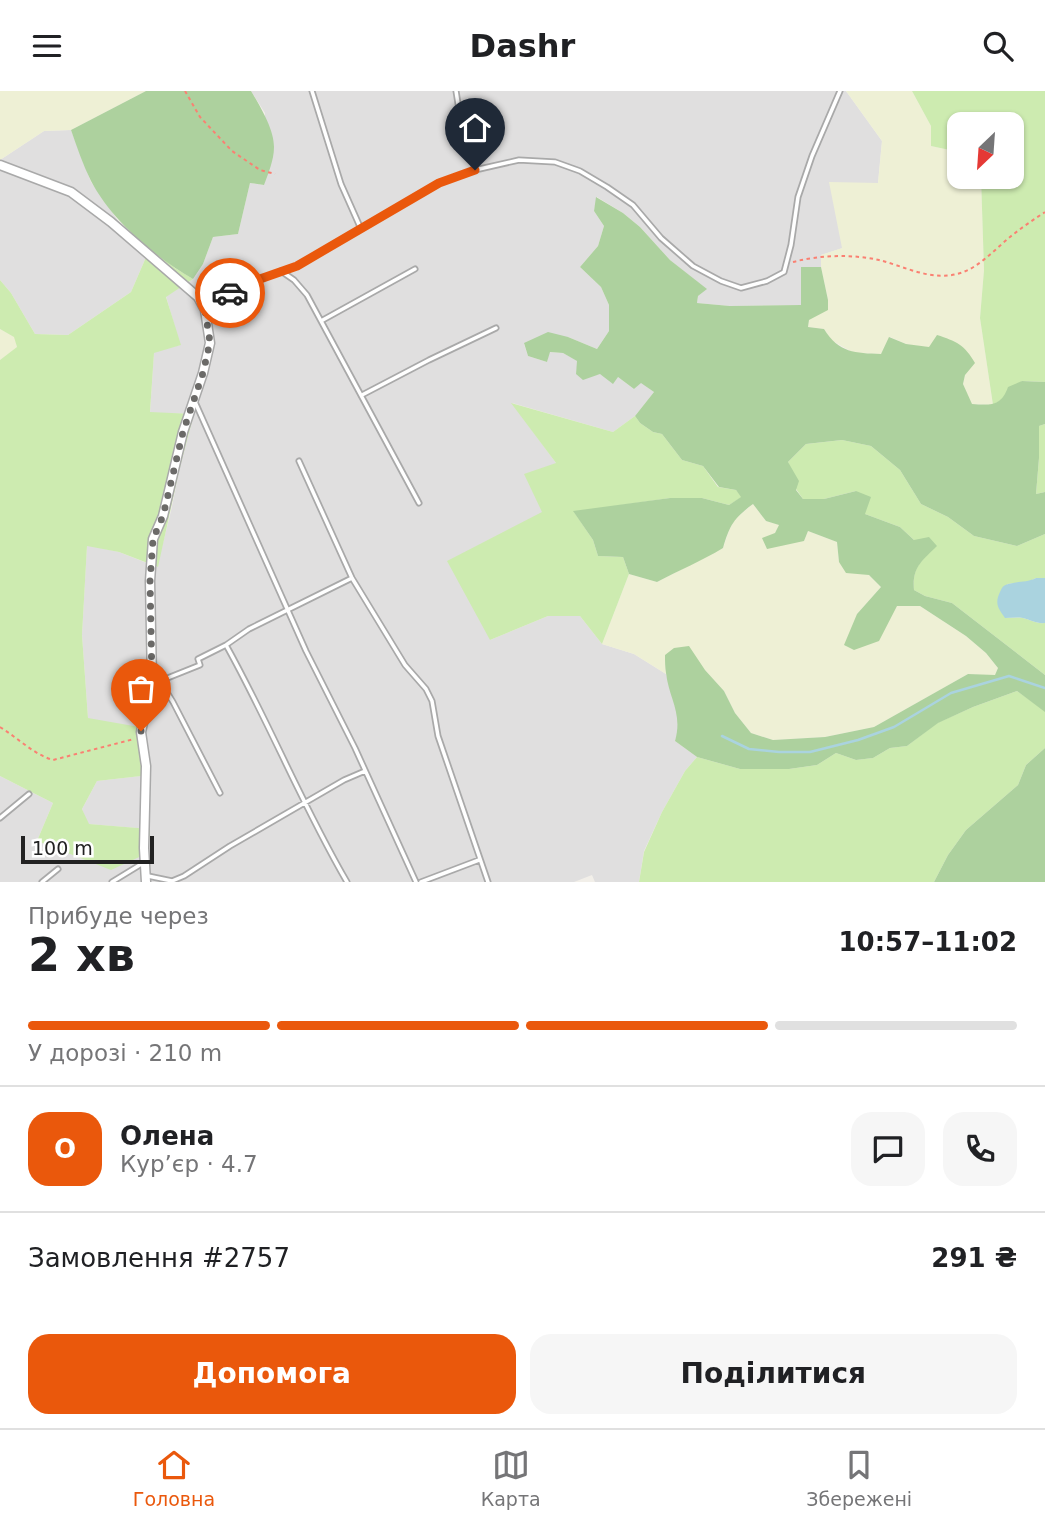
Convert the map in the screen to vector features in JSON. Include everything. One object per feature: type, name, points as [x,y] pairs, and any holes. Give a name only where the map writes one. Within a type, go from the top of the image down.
[{"type":"street","points":[[0,165],[72,192],[198,296],[205,310],[210,342],[183,432],[163,516],[153,539],[150,581],[152,681],[141,731],[146,766],[146,879]]},
{"type":"lane","points":[[312,91],[341,184],[361,229]]},
{"type":"lane","points":[[456,91],[475,170]]},
{"type":"lane","points":[[198,296],[222,296],[297,266],[439,183],[475,170],[519,160],[555,162],[580,171],[633,205],[661,238],[693,266],[721,281],[741,288],[767,281],[784,272],[791,246],[798,197],[840,91]]},
{"type":"lane","points":[[321,321],[415,269]]},
{"type":"lane","points":[[281,271],[294,280],[307,295],[419,503]]},
{"type":"lane","points":[[362,395],[496,328]]},
{"type":"lane","points":[[194,400],[306,651],[418,882],[479,860]]},
{"type":"lane","points":[[299,461],[352,578],[405,665],[426,689],[432,701],[438,736],[488,882]]},
{"type":"lane","points":[[160,681],[200,665],[198,659],[226,645],[249,629],[352,578]]},
{"type":"lane","points":[[226,645],[304,803],[347,882]]},
{"type":"lane","points":[[151,672],[173,702],[220,793]]},
{"type":"lane","points":[[146,879],[172,881],[184,876],[304,803],[365,771]]},
{"type":"lane","points":[[0,818],[29,793]]},
{"type":"lane","points":[[112,882],[145,862]]},
{"type":"lane","points":[[42,882],[58,869]]},
{"type":"path","points":[[185,91],[200,117],[232,151],[260,170],[275,174]]},
{"type":"path","points":[[786,264],[849,256],[877,260],[920,272],[945,276],[959,274],[978,263],[1045,212]]},
{"type":"path","points":[[0,727],[43,757],[53,759],[142,737]]},
{"type":"shaded area","points":[[251,91],[846,91],[882,141],[878,183],[843,248],[821,255],[821,267],[801,268],[801,305],[730,306],[697,303],[698,296],[706,289],[670,260],[640,227],[597,197],[594,211],[604,226],[598,246],[580,267],[601,287],[609,305],[609,331],[597,349],[568,337],[524,344],[528,356],[547,362],[549,352],[563,353],[578,361],[576,374],[618,377],[634,389],[641,382],[654,392],[635,416],[613,432],[512,403],[556,463],[543,512],[490,640],[548,616],[580,616],[602,644],[634,654],[666,674],[677,713],[679,728],[675,741],[697,757],[685,771],[662,812],[644,851],[639,882],[595,882],[592,875],[574,882],[0,882],[0,776],[53,803],[37,841],[149,829],[88,824],[82,809],[97,781],[149,775],[88,718],[82,635],[87,545],[119,552],[157,567],[194,414],[150,413],[154,352],[180,345],[166,296],[193,279],[203,264],[213,237],[238,234],[250,183],[264,185],[265,113]]},
{"type":"shaded area","points":[[71,130],[91,182],[119,222],[150,248],[131,292],[68,335],[35,334],[11,293],[0,280],[0,160],[44,131]]},
{"type":"green space","points":[[0,91],[146,91],[71,130],[44,131],[0,160]]},
{"type":"green space","points":[[146,91],[251,91],[272,133],[274,152],[269,172],[264,185],[250,183],[238,234],[213,237],[203,264],[193,279],[150,249],[110,210],[91,181],[71,130]]},
{"type":"green space","points":[[846,91],[912,91],[931,126],[931,146],[947,149],[947,189],[981,189],[984,270],[980,318],[993,405],[971,404],[963,384],[965,375],[929,348],[906,344],[890,337],[881,354],[854,353],[831,340],[824,329],[808,327],[809,320],[828,300],[821,255],[842,248],[829,182],[878,183],[882,141]]},
{"type":"green space","points":[[912,91],[1045,91],[1045,382],[1022,381],[993,405],[980,318],[984,270],[981,189],[1024,189],[1024,112],[947,112],[947,149],[931,146],[931,126]]},
{"type":"green space","points":[[596,197],[640,227],[670,260],[707,289],[698,296],[697,303],[730,306],[801,305],[801,267],[821,267],[828,310],[809,320],[808,327],[824,329],[842,347],[855,352],[881,354],[889,337],[906,344],[929,347],[937,335],[950,339],[964,348],[975,363],[965,375],[963,384],[972,404],[994,403],[1002,398],[1008,387],[1022,381],[1045,382],[1045,424],[1039,426],[1036,494],[1045,492],[1045,534],[1017,546],[974,536],[948,517],[921,504],[900,470],[871,446],[842,440],[806,444],[788,462],[799,481],[796,490],[803,499],[824,499],[856,491],[871,497],[865,514],[900,527],[914,540],[929,537],[937,546],[916,570],[914,590],[925,596],[952,603],[1045,675],[1045,712],[1017,691],[938,723],[907,746],[890,748],[873,758],[856,760],[836,753],[817,765],[789,769],[740,769],[697,757],[675,741],[677,722],[665,659],[665,655],[674,648],[689,646],[705,670],[724,691],[735,713],[751,733],[773,740],[825,737],[874,727],[968,674],[995,675],[998,668],[986,653],[966,636],[920,606],[897,606],[879,641],[854,650],[844,645],[857,614],[881,587],[869,575],[846,573],[839,562],[837,542],[808,531],[804,541],[767,549],[762,538],[775,533],[779,525],[766,521],[753,504],[733,523],[723,548],[657,582],[629,574],[623,557],[598,556],[593,540],[573,511],[670,498],[702,498],[729,505],[741,497],[736,490],[719,487],[703,466],[682,460],[662,434],[653,432],[640,423],[635,416],[654,392],[641,383],[634,389],[618,377],[613,384],[600,374],[583,380],[576,374],[577,361],[563,353],[550,352],[547,362],[528,356],[524,343],[548,332],[597,349],[609,331],[609,305],[601,287],[580,267],[598,246],[604,226],[594,211]]},
{"type":"green space","points":[[150,248],[193,279],[166,297],[181,345],[154,353],[150,412],[194,414],[158,567],[119,552],[87,546],[82,635],[88,718],[145,728],[145,752],[150,775],[97,781],[82,809],[89,824],[150,829],[148,853],[111,870],[37,841],[53,803],[0,776],[0,360],[17,347],[14,337],[0,329],[0,280],[11,293],[35,334],[68,335],[131,292]]},
{"type":"green space","points":[[0,329],[15,337],[17,348],[0,360]]},
{"type":"green space","points":[[511,403],[613,432],[635,416],[653,432],[662,434],[682,460],[703,466],[718,487],[736,490],[742,497],[729,505],[702,498],[670,498],[574,512],[593,540],[598,556],[623,557],[629,574],[602,644],[580,616],[548,616],[490,640],[447,561],[542,512],[524,474],[556,463]]},
{"type":"green space","points":[[1045,424],[1045,492],[1036,494],[1039,426]]},
{"type":"green space","points":[[842,440],[871,446],[900,470],[921,504],[948,517],[974,536],[1017,546],[1045,534],[1045,578],[1007,584],[1005,618],[1045,623],[1045,675],[952,603],[925,596],[914,590],[916,570],[936,546],[914,540],[900,527],[865,514],[856,491],[824,499],[803,499],[796,489],[788,462],[806,444]]},
{"type":"green space","points":[[753,504],[766,521],[780,525],[775,533],[804,541],[808,531],[837,542],[839,562],[869,575],[881,587],[857,614],[878,641],[897,605],[920,606],[966,636],[986,653],[998,668],[995,676],[968,674],[874,727],[825,737],[773,740],[751,733],[735,713],[724,691],[705,670],[665,655],[666,674],[634,654],[602,644],[629,574],[657,582],[723,548],[735,519]]},
{"type":"green space","points":[[1017,691],[1045,711],[1045,748],[1026,765],[1018,785],[966,830],[948,855],[934,882],[639,882],[644,852],[662,812],[685,771],[697,757],[740,769],[789,769],[817,765],[836,753],[856,760],[873,758],[890,748],[907,746],[937,723]]},
{"type":"green space","points":[[1045,748],[1045,882],[934,882],[948,855],[966,830],[1018,785],[1026,765]]},
{"type":"water","points":[[1045,578],[1045,623],[1005,618],[997,603],[1002,587]]},
{"type":"waterway","points":[[722,736],[749,749],[810,752],[858,740],[894,727],[951,693],[1009,676],[1045,688]]},
{"type":"way so far","points":[[141,731],[152,681],[150,581],[153,539],[163,516],[183,432],[203,373],[210,342],[205,310],[198,296],[222,296],[230,293]]},
{"type":"route","points":[[230,293],[297,266],[439,183],[475,170]]}]
